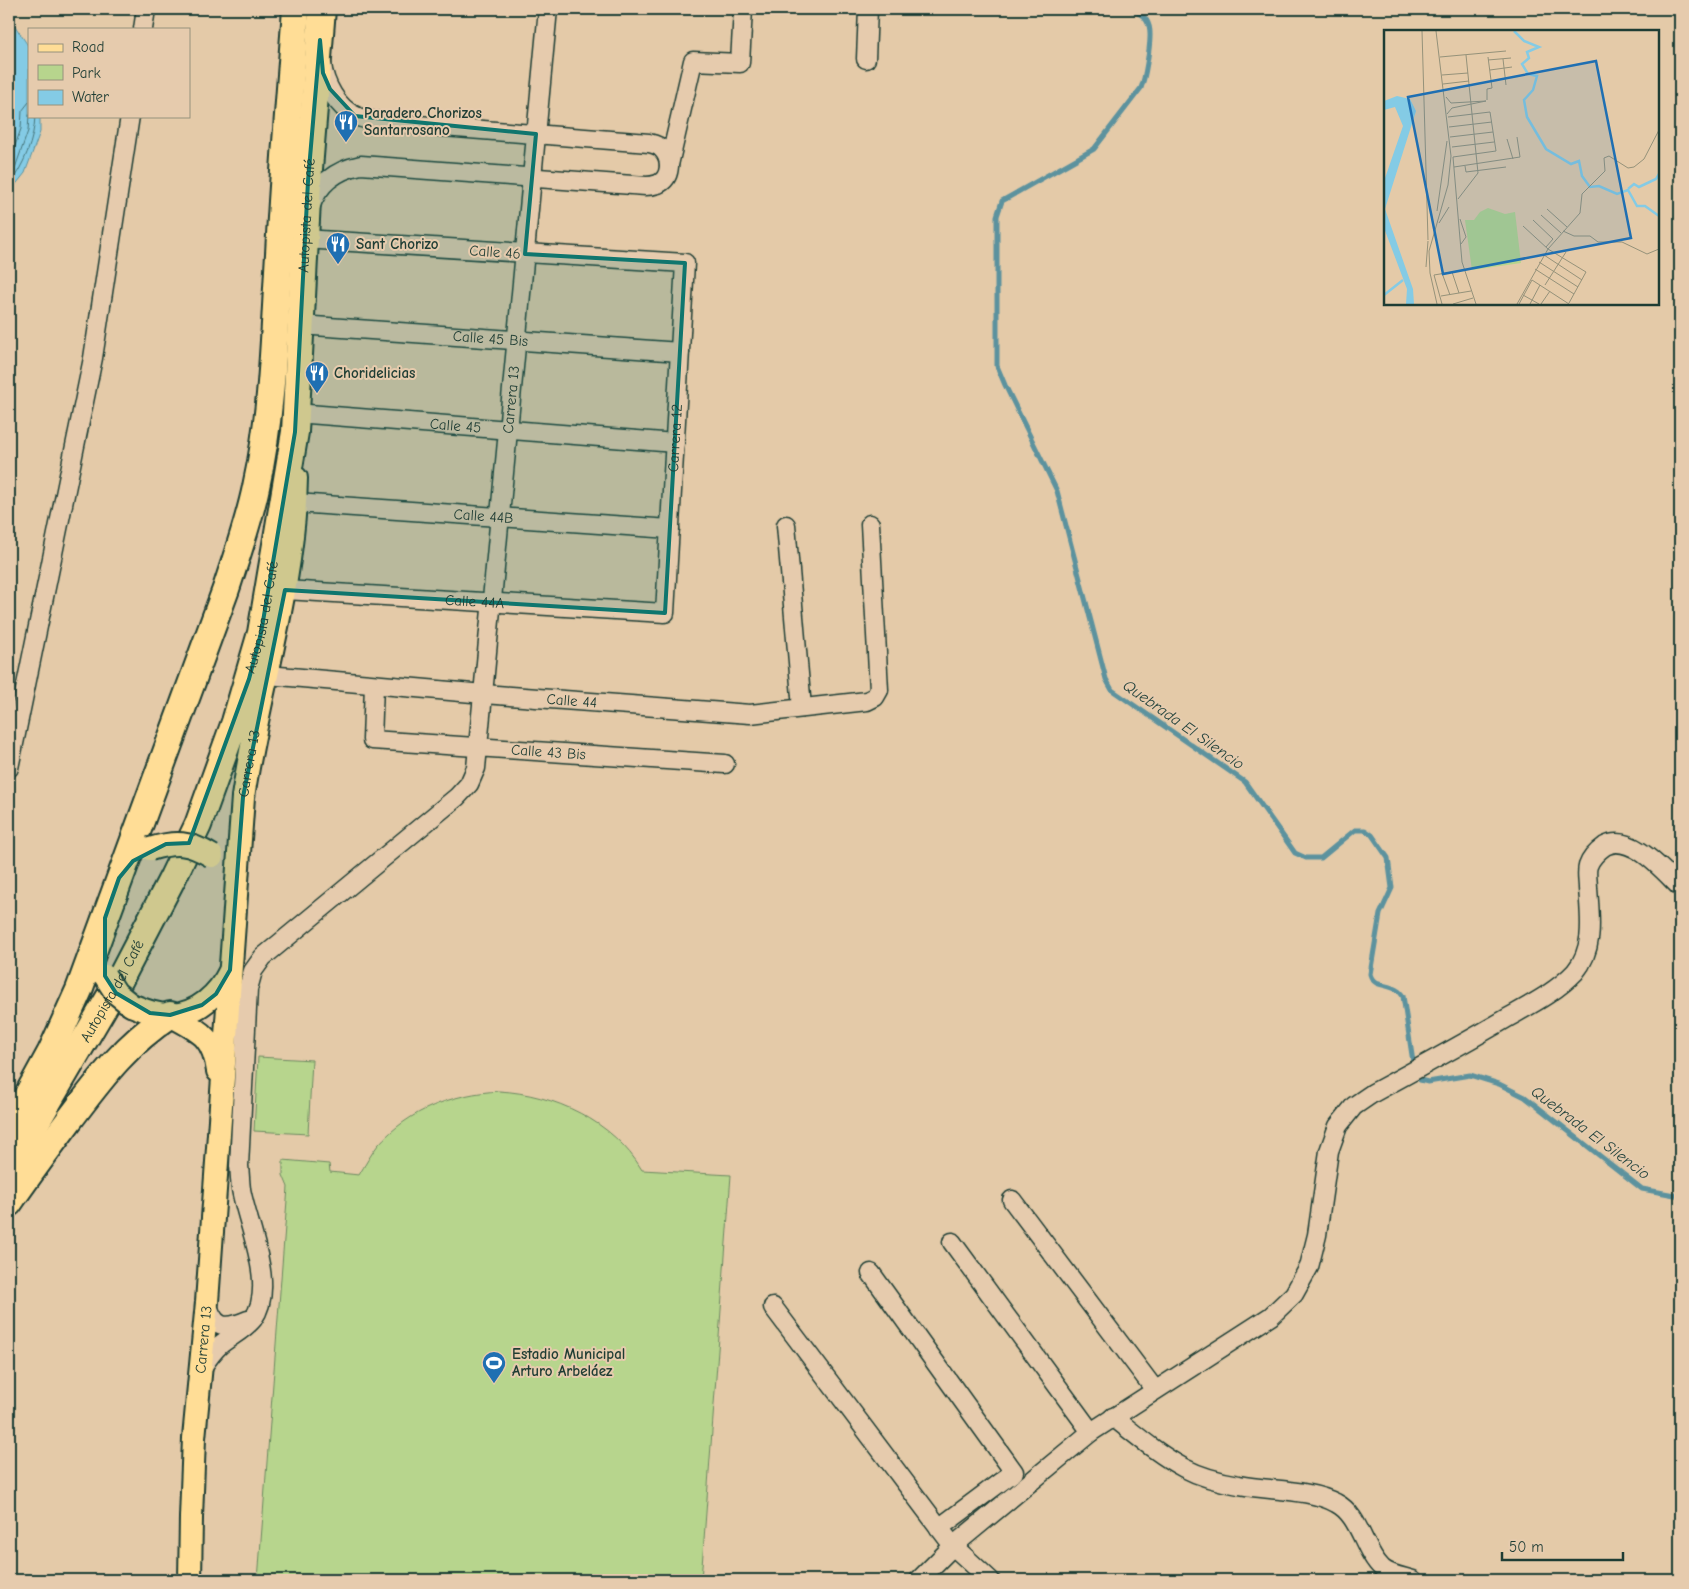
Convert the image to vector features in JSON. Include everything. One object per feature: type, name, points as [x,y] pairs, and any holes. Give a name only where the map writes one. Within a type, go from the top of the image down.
[{"type":"highway","name":"Autopista del Café","points":[[9,1129],[36,1081],[79,990],[226,589],[256,487],[271,373],[286,126],[296,9]]},
{"type":"highway","name":"Autopista del Café","points":[[9,1173],[34,1126],[120,981],[198,825],[235,722],[261,633],[272,578],[295,422],[305,232],[322,9]]},
{"type":"highway","points":[[9,1202],[102,1077],[134,1042],[170,1015]]},
{"type":"main road","name":"Carrera 13","points":[[190,1580],[194,1438],[207,1302],[239,844],[250,748],[268,675],[285,590],[296,504],[295,422]]},
{"type":"main road","points":[[119,878],[133,861],[150,849],[166,844],[182,843],[198,847],[224,867],[232,882],[235,899]]},
{"type":"main road","points":[[105,918],[102,937],[102,957],[105,976],[116,993],[132,1005],[150,1013],[170,1015],[187,1012],[202,1005],[216,994],[225,982],[230,970]]},
{"type":"main road","name":"Carrera 13","points":[[170,1015],[209,1040],[216,1053],[222,1099]]},
{"type":"street","points":[[143,28],[146,9]]},
{"type":"street","name":"Carrera 13","points":[[253,1318],[260,1304],[260,1268],[241,1190],[239,1166],[248,989],[253,971],[263,957],[457,797],[469,784],[476,768],[548,9]]},
{"type":"street","points":[[305,232],[312,204],[320,189],[329,178],[349,168],[361,165],[646,186],[659,184],[667,176],[693,61],[740,62],[743,9]]},
{"type":"street","points":[[866,59],[868,9]]},
{"type":"street","points":[[320,40],[323,73],[330,89],[346,110],[355,116],[368,120],[392,123],[649,143],[662,148],[667,155],[669,165]]},
{"type":"street","points":[[9,768],[93,358],[130,118]]},
{"type":"street","name":"Calle 46","points":[[305,232],[525,254],[685,263]]},
{"type":"street","name":"Carrera 12","points":[[665,613],[685,263]]},
{"type":"street","name":"Calle 45 Bis","points":[[300,325],[680,352]]},
{"type":"street","name":"Calle 45","points":[[295,422],[508,430],[675,443]]},
{"type":"street","name":"Calle 44B","points":[[296,504],[670,529]]},
{"type":"street","name":"Calle 44","points":[[268,675],[484,694],[750,714],[868,702],[876,697],[879,690],[870,524]]},
{"type":"street","points":[[786,525],[802,708]]},
{"type":"street","name":"Calle 44A","points":[[285,590],[665,613]]},
{"type":"street","name":"Calle 43 Bis","points":[[374,685],[372,740],[725,764]]},
{"type":"street","points":[[919,1580],[953,1546],[1091,1432],[1113,1416],[1271,1316],[1294,1294],[1309,1267],[1317,1235],[1329,1151],[1338,1126],[1354,1106],[1373,1092],[1526,1007],[1556,988],[1575,972],[1586,955],[1591,932],[1588,866],[1596,853],[1608,845],[1622,843],[1635,848],[1647,856],[1680,887]]},
{"type":"street","points":[[1012,1200],[1155,1390]]},
{"type":"street","points":[[952,1242],[1091,1432]]},
{"type":"street","points":[[871,1273],[1014,1472],[939,1528]]},
{"type":"street","points":[[207,1302],[213,1318],[217,1323],[226,1327],[237,1325],[253,1318]]},
{"type":"street","points":[[773,1307],[953,1546],[990,1580]]},
{"type":"street","points":[[201,1369],[210,1355],[243,1330],[253,1318]]},
{"type":"street","points":[[1113,1416],[1139,1438],[1184,1468],[1201,1476],[1239,1485],[1324,1497],[1339,1504],[1351,1517],[1382,1568],[1413,1580]]},
{"type":"highlighted area","points":[[320,40],[323,73],[330,89],[355,116],[536,134],[525,254],[685,263],[665,613],[285,590],[243,797],[230,970],[216,994],[202,1005],[170,1015],[150,1013],[116,993],[105,976],[105,918],[119,878],[133,861],[166,844],[189,843],[249,679],[261,633],[282,512],[295,432],[308,181]]},
{"type":"green space","points":[[258,1057],[312,1060],[308,1134],[254,1131]]},
{"type":"green space","name":"Estadio Municipal Arturo Arbeláez","points":[[499,1091],[520,1093],[540,1098],[561,1104],[580,1113],[599,1124],[615,1137],[642,1170],[731,1175],[701,1580],[258,1580],[288,1187],[283,1175],[283,1160],[329,1164],[330,1172],[359,1175],[378,1145],[391,1132],[418,1113],[449,1100]]},
{"type":"water","points":[[9,17],[28,46],[28,118],[40,118],[40,132],[25,173],[9,193]]},
{"type":"waterway","name":"Quebrada El Silencio","points":[[1130,9],[1144,17],[1150,28],[1148,57],[1141,88],[1094,149],[1002,201],[997,216],[997,366],[1057,491],[1106,679],[1112,690],[1245,782],[1295,853],[1306,858],[1321,858],[1355,830],[1365,830],[1372,835],[1388,858],[1392,888],[1380,914],[1370,974],[1374,981],[1398,990],[1403,996],[1415,1075],[1420,1080],[1428,1082],[1470,1075],[1499,1084],[1525,1097],[1642,1189],[1680,1196]]},
{"type":"place","name":"Paradero Chorizos Santarrosano","points":[[346,143]]},
{"type":"place","name":"Sant Chorizo","points":[[338,265]]},
{"type":"place","name":"Choridelicias","points":[[317,394]]},
{"type":"place","name":"Estadio Municipal Arturo Arbeláez","points":[[494,1384]]}]
